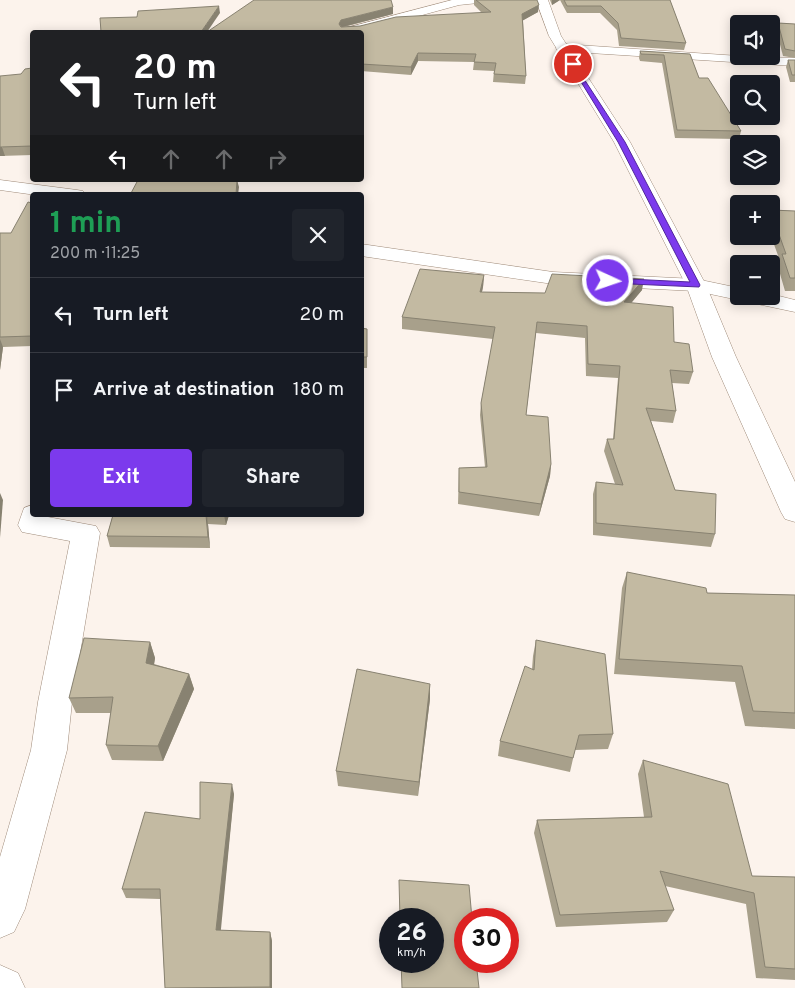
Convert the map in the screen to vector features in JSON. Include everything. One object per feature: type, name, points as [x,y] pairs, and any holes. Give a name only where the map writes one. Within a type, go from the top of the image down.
[{"type":"street","points":[[355,30],[418,15],[458,2],[474,0]]},
{"type":"street","points":[[542,0],[556,36],[622,142],[696,285],[724,356],[795,512]]},
{"type":"street","points":[[563,48],[795,62]]},
{"type":"street","points":[[0,185],[54,192]]},
{"type":"street","points":[[364,250],[553,278],[696,285],[730,292]]},
{"type":"street","points":[[780,303],[795,306]]},
{"type":"street","points":[[0,918],[5,909],[49,750],[55,702],[86,533],[32,525],[34,517]]},
{"type":"building","points":[[254,0],[391,0],[393,7],[341,20],[339,24],[341,27],[360,26],[396,17],[491,12],[476,0],[537,0],[539,5],[522,14],[526,76],[494,74],[496,63],[474,62],[476,54],[418,53],[411,67],[364,64],[364,30],[210,30]]},
{"type":"building","points":[[564,0],[670,0],[686,43],[621,38],[618,23],[601,6],[567,6]]},
{"type":"building","points":[[219,6],[202,30],[101,30],[100,18],[137,17],[138,11]]},
{"type":"building","points":[[780,23],[795,24],[795,51],[785,49]]},
{"type":"building","points":[[640,51],[690,54],[699,78],[708,78],[730,113],[730,125],[737,125],[741,131],[677,130],[664,55],[641,54]]},
{"type":"building","points":[[788,60],[795,60],[795,75],[792,75]]},
{"type":"building","points":[[30,68],[30,146],[0,147],[0,76],[21,74],[25,69]]},
{"type":"building","points":[[137,182],[237,182],[236,192],[132,192]]},
{"type":"building","points":[[28,202],[30,202],[30,336],[0,337],[0,233],[11,233]]},
{"type":"building","points":[[780,210],[795,211],[795,278],[790,278],[782,254],[786,254],[780,237]]},
{"type":"building","points":[[420,269],[484,275],[480,292],[545,293],[552,274],[644,279],[624,302],[673,307],[674,342],[689,344],[693,372],[670,370],[676,411],[646,408],[675,490],[716,494],[715,534],[596,523],[596,482],[623,485],[607,439],[614,439],[620,366],[588,364],[587,326],[537,322],[526,415],[548,417],[551,464],[541,504],[459,492],[459,468],[487,467],[481,403],[495,327],[402,317]]},
{"type":"building","points":[[364,328],[367,329],[367,357],[364,357]]},
{"type":"building","points":[[112,517],[206,517],[208,537],[107,536]]},
{"type":"building","points":[[627,572],[706,588],[707,593],[795,595],[795,713],[753,711],[742,666],[619,659]]},
{"type":"building","points":[[84,638],[150,642],[146,663],[189,674],[158,746],[106,745],[113,697],[69,698]]},
{"type":"building","points":[[536,640],[605,654],[613,734],[579,735],[573,758],[500,741],[525,666],[534,670]]},
{"type":"building","points":[[357,669],[430,684],[419,782],[336,771]]},
{"type":"building","points":[[643,760],[728,784],[752,876],[795,877],[795,969],[765,967],[754,893],[660,871],[674,910],[560,915],[537,820],[652,817]]},
{"type":"building","points":[[200,782],[232,784],[216,930],[270,932],[270,987],[165,988],[160,889],[122,889],[145,812],[200,819]]},
{"type":"building","points":[[399,880],[469,885],[471,908],[454,908],[454,973],[477,973],[479,988],[402,988],[401,973],[444,973],[444,908],[400,908]]},
{"type":"route","points":[[573,64],[622,142],[696,285],[608,281]]}]
